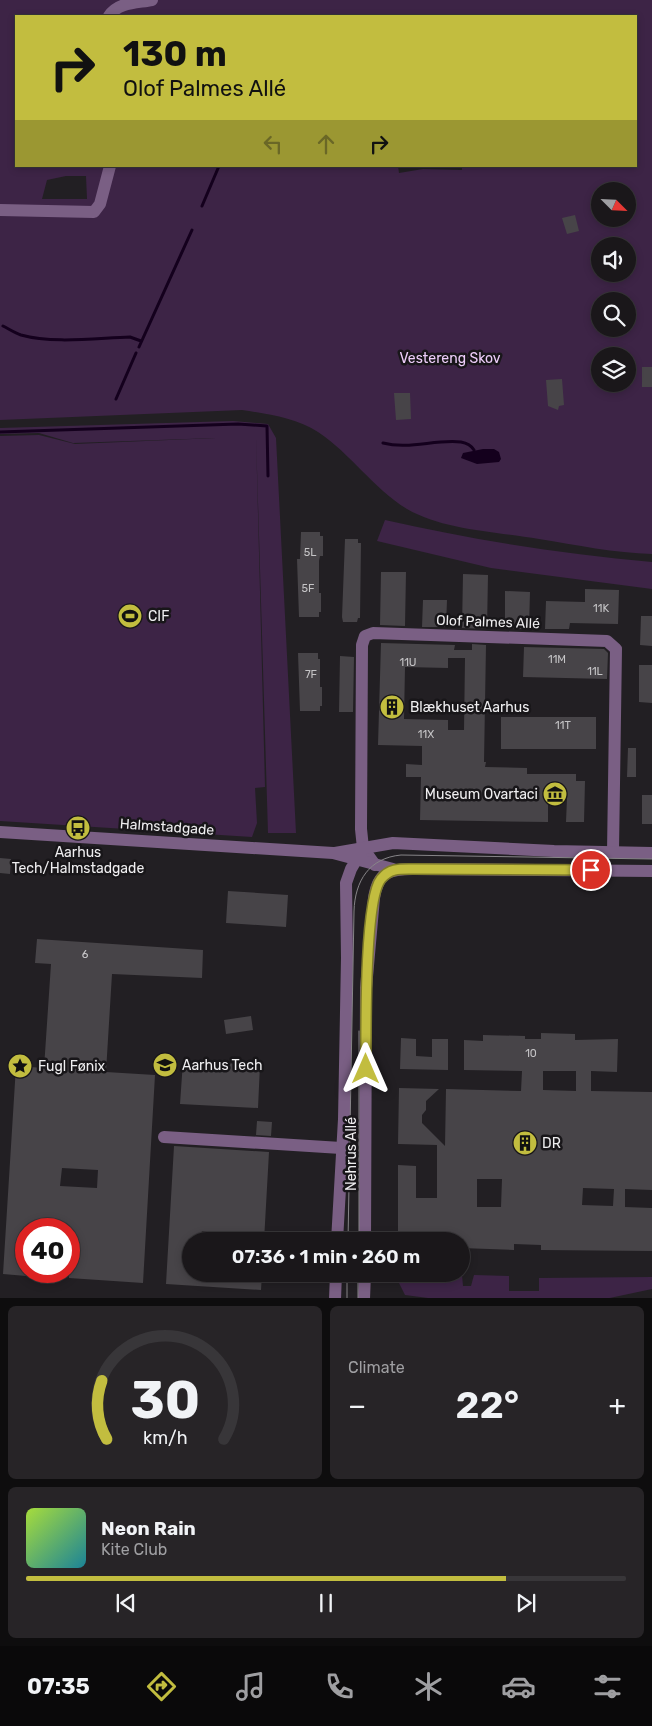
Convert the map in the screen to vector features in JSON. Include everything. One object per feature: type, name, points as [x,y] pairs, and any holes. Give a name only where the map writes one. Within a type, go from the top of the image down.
[{"type":"street","points":[[110,15],[123,5],[152,0]]},
{"type":"street","points":[[0,210],[94,212],[100,204],[110,167]]},
{"type":"street","name":"Olof Palmes Allé","points":[[363,848],[360,801],[362,645],[365,636],[373,633],[607,641],[612,644],[616,649],[613,852]]},
{"type":"street","name":"Halmstadgade","points":[[0,832],[333,853],[393,869]]},
{"type":"street","points":[[375,865],[363,848],[399,843],[652,852]]},
{"type":"street","name":"Halmstadgade","points":[[333,853],[363,848]]},
{"type":"street","name":"Nehrus Allé","points":[[337,1232],[344,1119],[346,883],[350,869],[363,848]]},
{"type":"street","points":[[393,869],[652,871]]},
{"type":"street","name":"Nehrus Allé","points":[[365,1232],[366,988],[376,888],[382,877],[393,869]]},
{"type":"street","name":"Nehrus Allé","points":[[164,1137],[341,1148]]},
{"type":"street","points":[[335,1298],[336,1282]]},
{"type":"street","points":[[364,1298],[365,1282]]},
{"type":"green space","name":"Vestereng Skov","points":[[0,0],[652,0],[652,554],[610,550],[437,522],[407,509],[395,501],[341,450],[318,432],[301,423],[272,415],[242,410],[0,420]],"holes":[[[66,176],[86,176],[87,199],[42,199],[47,180]]]},
{"type":"green space","name":"CIF","points":[[233,421],[268,424],[276,438],[296,833],[268,833],[256,436],[265,787],[255,788],[257,823],[252,837],[0,821],[0,436],[39,435],[75,444],[216,438],[73,443],[39,433],[0,434],[0,428]]},
{"type":"green space","points":[[385,520],[518,546],[652,562],[652,589],[491,568],[377,541]]},
{"type":"green space","points":[[474,1275],[509,1276],[509,1291],[539,1291],[539,1278],[652,1277],[652,1289],[610,1298],[428,1298],[405,1295],[398,1282],[463,1282],[463,1286],[471,1286]]},
{"type":"shaded area","points":[[494,449],[499,452],[501,459],[499,462],[477,464],[461,458],[463,453]]},
{"type":"building","points":[[575,215],[579,231],[567,234],[562,218]]},
{"type":"building","points":[[642,367],[652,367],[652,387],[642,387]]},
{"type":"building","points":[[562,379],[564,405],[559,406],[558,410],[548,406],[546,380]]},
{"type":"building","points":[[394,393],[410,393],[411,419],[396,420]]},
{"type":"building","points":[[301,532],[320,532],[320,536],[323,536],[323,556],[320,556],[319,561],[321,612],[319,612],[319,617],[299,617],[297,559],[300,559]]},
{"type":"building","points":[[345,539],[358,539],[358,543],[361,543],[360,618],[358,618],[357,622],[343,622],[342,617]]},
{"type":"building","points":[[381,572],[406,572],[405,626],[380,625]]},
{"type":"building","points":[[463,574],[488,575],[487,629],[462,628]]},
{"type":"building","points":[[585,589],[619,590],[618,624],[570,623],[569,629],[545,629],[546,601],[585,602]]},
{"type":"building","points":[[505,591],[530,592],[529,629],[505,628]]},
{"type":"building","points":[[423,600],[447,600],[446,627],[422,627]]},
{"type":"building","points":[[641,616],[652,616],[652,646],[640,645]]},
{"type":"building","points":[[381,643],[455,645],[454,650],[472,650],[472,644],[486,645],[485,767],[527,768],[527,774],[576,774],[576,781],[585,781],[584,822],[566,822],[567,798],[548,798],[548,822],[420,820],[421,777],[406,777],[406,764],[422,765],[422,746],[378,745]],"holes":[[[448,658],[465,658],[464,730],[448,730],[448,720],[404,719],[405,667],[448,668]]]},
{"type":"building","points":[[524,647],[604,649],[608,653],[607,679],[523,677]]},
{"type":"building","points":[[298,653],[318,653],[318,659],[320,659],[320,687],[322,687],[322,706],[320,706],[320,711],[300,711]]},
{"type":"building","points":[[340,656],[354,657],[353,712],[339,712]]},
{"type":"building","points":[[639,665],[652,665],[652,703],[639,702]]},
{"type":"building","points":[[501,717],[596,717],[596,749],[501,749]]},
{"type":"building","points":[[628,748],[636,748],[636,777],[627,777]]},
{"type":"building","points":[[642,795],[652,795],[652,824],[642,824]]},
{"type":"building","points":[[0,858],[11,859],[10,874],[0,873]]},
{"type":"building","points":[[228,891],[288,895],[286,927],[226,923]]},
{"type":"building","name":"Aarhus Tech","points":[[37,939],[203,950],[202,978],[112,974],[106,1072],[155,1075],[143,1283],[80,1279],[80,1218],[15,1218],[15,1275],[3,1274],[16,1066],[44,1068],[51,964],[35,963]],"holes":[[[62,1168],[98,1170],[97,1188],[60,1186]]]},
{"type":"building","points":[[251,1016],[253,1030],[226,1034],[224,1020]]},
{"type":"building","name":"DR","points":[[541,1033],[575,1034],[575,1040],[618,1039],[617,1072],[591,1071],[591,1091],[652,1092],[652,1190],[625,1189],[625,1207],[652,1208],[652,1251],[541,1250],[541,1245],[514,1244],[514,1250],[470,1248],[470,1232],[398,1232],[398,1165],[416,1166],[416,1198],[437,1198],[437,1145],[398,1144],[399,1088],[439,1089],[426,1101],[426,1110],[422,1115],[422,1123],[445,1146],[446,1089],[521,1091],[522,1071],[464,1070],[464,1040],[483,1041],[483,1035],[525,1036],[525,1039],[541,1039]],"holes":[[[543,1071],[576,1071],[576,1091],[543,1090]],[[477,1179],[502,1179],[501,1207],[477,1207]],[[583,1188],[614,1189],[613,1206],[582,1205]]]},
{"type":"building","points":[[401,1038],[416,1039],[416,1056],[432,1057],[432,1039],[448,1039],[448,1070],[400,1069]]},
{"type":"building","points":[[183,1061],[260,1065],[258,1108],[180,1104]]},
{"type":"building","points":[[257,1121],[272,1122],[271,1136],[256,1135]]},
{"type":"building","points":[[174,1146],[269,1152],[265,1232],[182,1232],[182,1282],[262,1282],[261,1290],[166,1284]]},
{"type":"waterway","points":[[202,206],[219,167]]},
{"type":"waterway","points":[[139,347],[192,230]]},
{"type":"waterway","points":[[3,326],[21,335],[34,338],[75,340],[130,337],[141,341]]},
{"type":"waterway","points":[[116,399],[136,353]]},
{"type":"waterway","points":[[0,432],[238,424],[267,426],[268,476]]},
{"type":"waterway","points":[[383,443],[412,445],[451,441],[469,444],[474,450]]},
{"type":"tram line","points":[[348,1232],[354,911],[357,890],[366,873],[380,861],[401,855],[652,859]]},
{"type":"tram line","points":[[359,1031],[359,1232]]},
{"type":"tram line","points":[[347,1282],[347,1298]]},
{"type":"tram line","points":[[358,1282],[358,1298]]},
{"type":"place","name":"CIF","points":[[130,616]]},
{"type":"place","name":"Blækhuset Aarhus","points":[[392,707]]},
{"type":"place","name":"Museum Ovartaci","points":[[555,794]]},
{"type":"place","name":"Aarhus Tech/Halmstadgade","points":[[78,828]]},
{"type":"place","name":"Aarhus Tech","points":[[165,1065]]},
{"type":"place","name":"Fugl Fønix","points":[[20,1066]]},
{"type":"place","name":"DR","points":[[525,1143]]},
{"type":"route","points":[[366,1069],[366,988],[371,923],[376,888],[389,871],[393,869],[591,870]]}]
